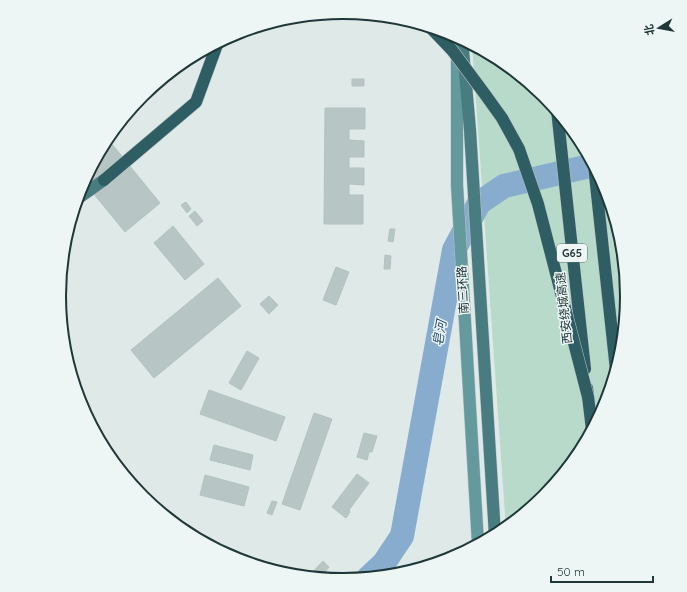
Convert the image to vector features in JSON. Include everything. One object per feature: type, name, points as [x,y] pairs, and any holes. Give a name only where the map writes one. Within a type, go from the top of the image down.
[{"type":"highway","points":[[439,36],[452,50],[502,118],[519,149],[538,204],[588,397]]},
{"type":"highway","name":"南三环路","points":[[463,46],[470,130],[494,528]]},
{"type":"highway","points":[[87,193],[196,102],[215,51]]},
{"type":"highway","name":"西安绕城高速","points":[[558,121],[591,421]]},
{"type":"highway","name":"G65","points":[[596,182],[614,354]]},
{"type":"main road","name":"南三环路","points":[[457,44],[457,185],[478,538]]},
{"type":"green space","points":[[473,51],[512,76],[526,88],[552,113],[574,142],[592,173],[606,207],[615,242],[620,278],[620,314],[615,350],[606,385],[592,419],[574,450],[552,479],[526,504],[505,520]]},
{"type":"building","points":[[352,79],[364,79],[364,86],[352,86]]},
{"type":"building","points":[[325,108],[365,108],[365,129],[349,129],[349,140],[364,141],[364,157],[349,157],[349,168],[364,168],[364,185],[349,184],[349,195],[363,195],[363,224],[324,224]]},
{"type":"building","points":[[112,144],[160,203],[125,232],[89,188],[95,173]]},
{"type":"building","points":[[186,202],[191,209],[187,213],[181,205]]},
{"type":"building","points":[[195,211],[203,221],[197,226],[189,216]]},
{"type":"building","points":[[173,226],[204,264],[185,280],[154,243]]},
{"type":"building","points":[[390,229],[395,229],[393,242],[388,241]]},
{"type":"building","points":[[385,255],[391,256],[390,269],[384,269]]},
{"type":"building","points":[[336,267],[349,272],[336,305],[323,300]]},
{"type":"building","points":[[218,278],[241,306],[154,378],[131,350]]},
{"type":"building","points":[[269,296],[278,305],[269,314],[260,304]]},
{"type":"building","points":[[247,351],[259,358],[241,390],[229,383]]},
{"type":"building","points":[[209,390],[285,417],[276,441],[200,414]]},
{"type":"building","points":[[314,413],[332,419],[300,510],[282,504]]},
{"type":"building","points":[[364,433],[377,436],[372,452],[369,452],[367,460],[357,457]]},
{"type":"building","points":[[214,445],[253,455],[250,470],[210,460]]},
{"type":"building","points":[[357,474],[369,483],[349,510],[350,512],[346,518],[332,507]]},
{"type":"building","points":[[205,475],[249,487],[244,506],[200,495]]},
{"type":"building","points":[[272,501],[277,502],[272,515],[267,513]]},
{"type":"building","points":[[323,561],[329,567],[325,572],[313,571]]},
{"type":"waterway","name":"皂河","points":[[375,571],[384,563],[402,536],[454,250],[479,203],[504,186],[588,166]]}]
